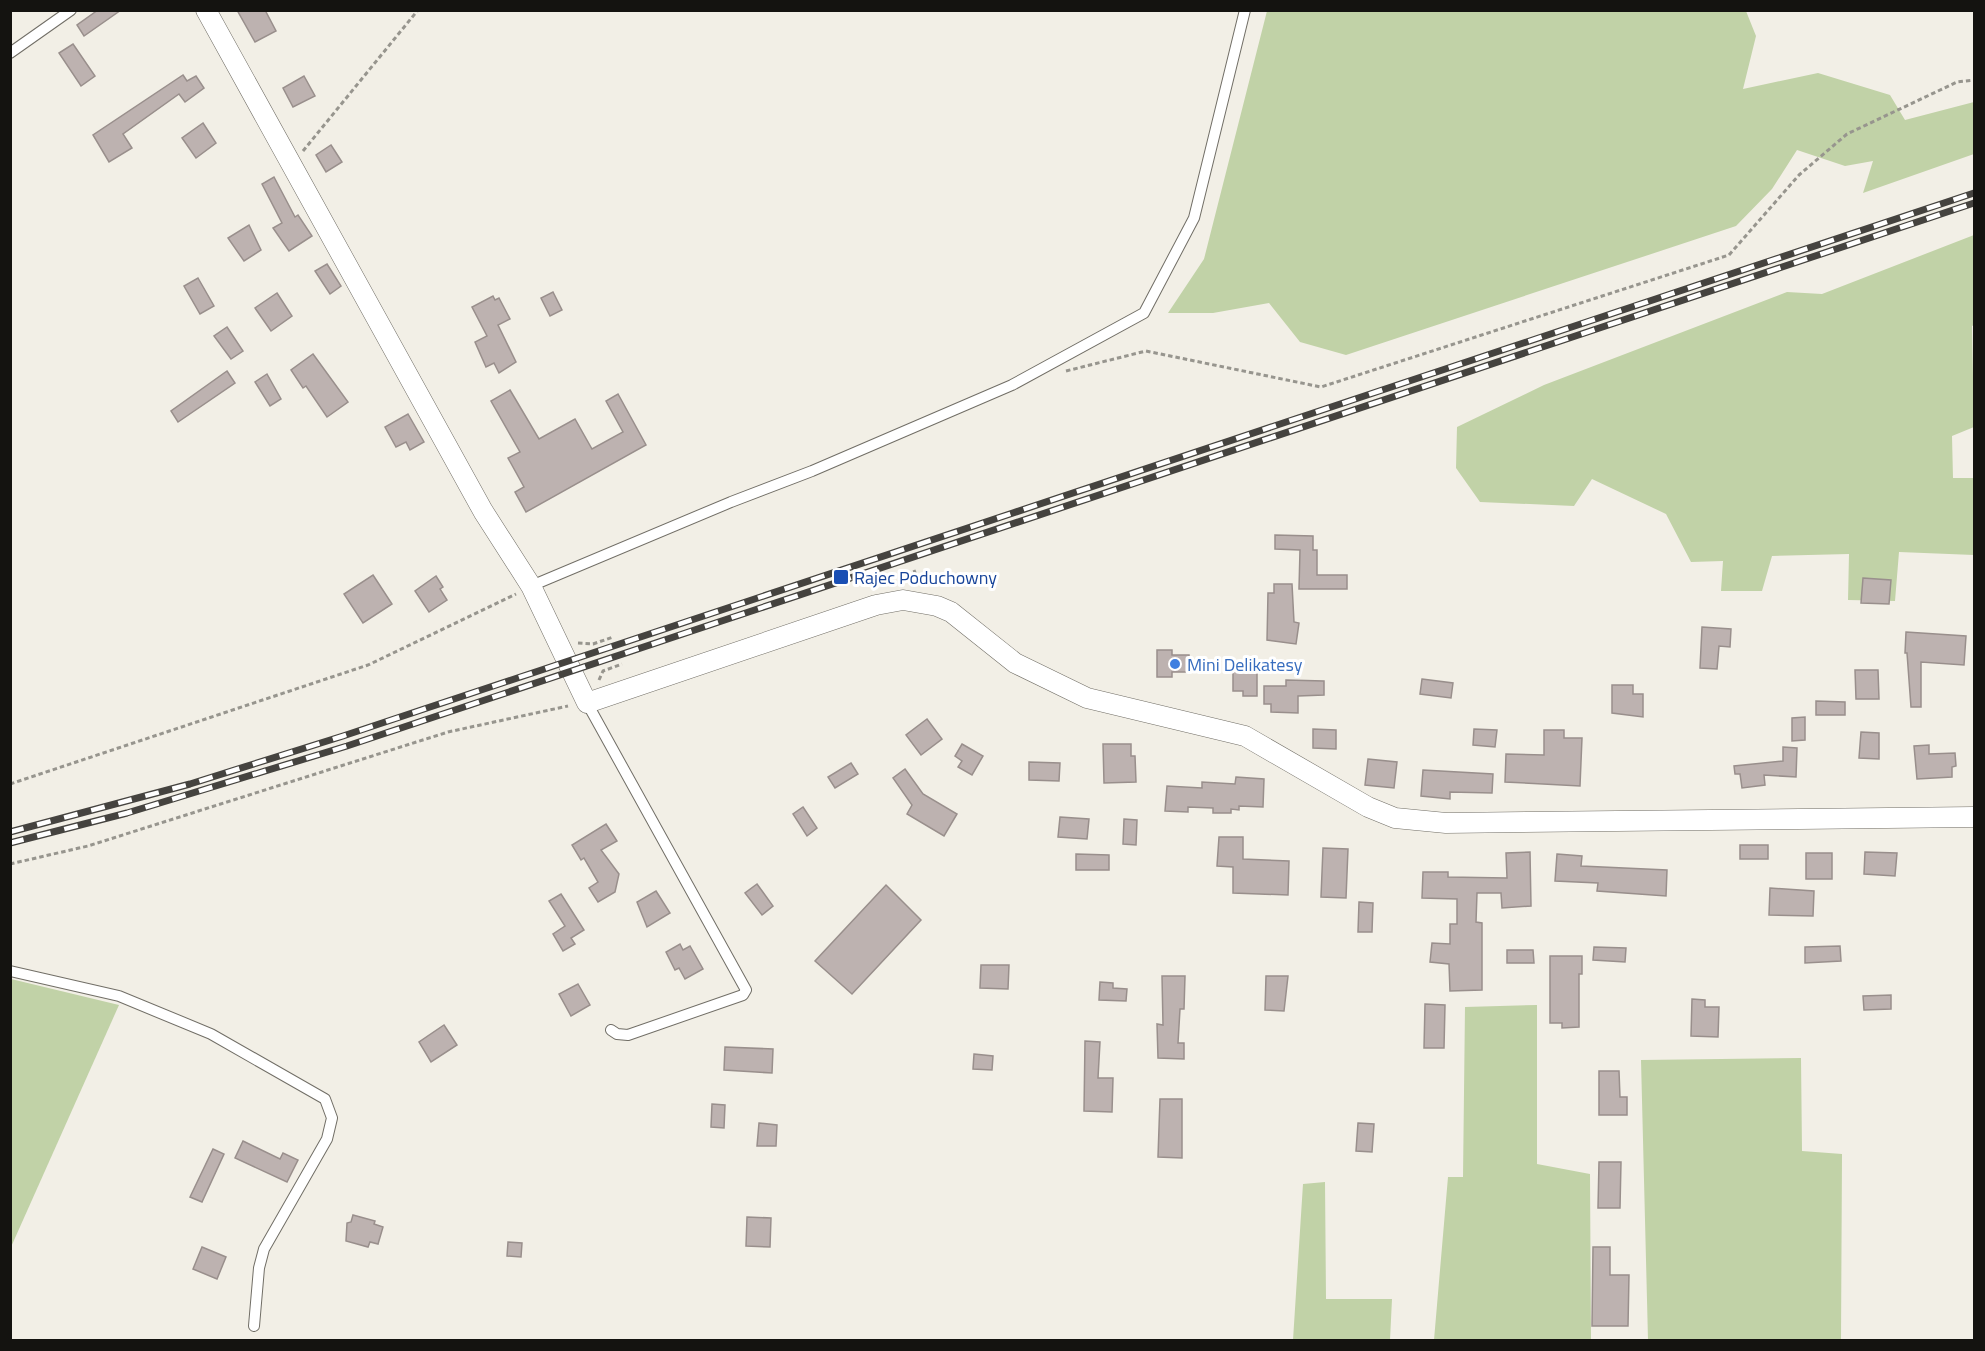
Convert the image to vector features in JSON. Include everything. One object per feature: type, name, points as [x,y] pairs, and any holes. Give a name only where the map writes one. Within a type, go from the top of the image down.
[{"type":"street","points":[[206,10],[483,511],[531,586],[587,703],[876,604],[903,600],[923,602],[951,612],[1015,663],[1087,698],[1245,736],[1368,807],[1395,818],[1446,823],[1974,817]]},
{"type":"lane","points":[[10,53],[71,10]]},
{"type":"lane","points":[[531,586],[1012,386],[1144,313],[1194,218],[1245,10]]},
{"type":"lane","points":[[587,703],[746,990],[743,995],[628,1035],[617,1034],[611,1030]]},
{"type":"lane","points":[[10,971],[119,996],[211,1034],[325,1099],[332,1118],[330,1130],[264,1248],[259,1268],[254,1326]]},
{"type":"path","points":[[412,10],[418,11]]},
{"type":"path","points":[[292,164],[418,11]]},
{"type":"path","points":[[1057,374],[1146,351],[1321,387],[1729,255],[1799,175],[1847,134],[1957,82],[1974,80]]},
{"type":"path","points":[[10,784],[368,665],[531,586]]},
{"type":"path","points":[[558,641],[593,644],[614,637]]},
{"type":"path","points":[[10,864],[88,846],[448,732],[547,708],[587,703]]},
{"type":"green space","points":[[1267,11],[1746,11],[1756,36],[1743,89],[1818,73],[1890,95],[1905,120],[1974,102],[1974,154],[1863,193],[1873,161],[1845,166],[1797,150],[1772,189],[1736,226],[1346,355],[1300,342],[1269,303],[1213,313],[1168,313],[1204,259]]},
{"type":"green space","points":[[1974,235],[1974,325],[1972,326],[1974,427],[1952,436],[1953,478],[1974,478],[1974,555],[1899,552],[1895,601],[1848,600],[1849,554],[1772,556],[1762,591],[1721,591],[1723,561],[1691,562],[1666,514],[1592,479],[1574,506],[1480,502],[1456,468],[1457,427],[1544,385],[1787,292],[1822,294]]},
{"type":"green space","points":[[10,979],[119,1005],[11,1247]]},
{"type":"green space","points":[[1537,1005],[1537,1164],[1590,1174],[1591,1340],[1434,1340],[1448,1177],[1463,1177],[1465,1007]]},
{"type":"green space","points":[[1801,1058],[1802,1151],[1842,1154],[1841,1340],[1648,1340],[1641,1060]]},
{"type":"green space","points":[[1325,1182],[1326,1299],[1392,1299],[1390,1340],[1293,1340],[1303,1184]]},
{"type":"building","points":[[98,10],[121,10],[84,36],[77,25]]},
{"type":"building","points":[[237,10],[265,10],[276,31],[255,42]]},
{"type":"building","points":[[73,44],[95,76],[81,86],[59,53]]},
{"type":"building","points":[[183,75],[187,81],[196,76],[204,88],[185,102],[179,94],[123,134],[132,148],[109,162],[93,135]]},
{"type":"building","points":[[304,76],[315,96],[293,107],[283,88]]},
{"type":"building","points":[[203,123],[216,143],[196,158],[182,138]]},
{"type":"building","points":[[331,145],[342,162],[326,172],[316,155]]},
{"type":"building","points":[[274,177],[295,217],[298,215],[312,236],[289,251],[273,228],[282,223],[262,184]]},
{"type":"building","points":[[249,225],[261,250],[244,261],[228,238]]},
{"type":"building","points":[[327,264],[341,286],[330,294],[315,271]]},
{"type":"building","points":[[198,278],[214,306],[200,314],[184,286]]},
{"type":"building","points":[[553,292],[562,310],[550,316],[541,298]]},
{"type":"building","points":[[277,293],[292,316],[271,331],[255,308]]},
{"type":"building","points":[[493,296],[495,300],[499,298],[510,319],[498,325],[516,362],[499,373],[494,363],[486,367],[475,342],[487,336],[472,307]]},
{"type":"building","points":[[227,327],[243,351],[231,359],[214,336]]},
{"type":"building","points":[[313,354],[348,402],[327,417],[306,386],[303,388],[291,370]]},
{"type":"building","points":[[227,371],[235,383],[178,422],[171,411]]},
{"type":"building","points":[[267,374],[281,399],[270,406],[255,382]]},
{"type":"building","points":[[510,390],[539,439],[575,419],[592,449],[623,432],[606,401],[618,394],[646,445],[526,512],[515,492],[524,487],[508,458],[520,452],[491,401]]},
{"type":"building","points":[[408,414],[424,442],[410,450],[406,442],[396,447],[385,427]]},
{"type":"building","points":[[1275,535],[1313,536],[1313,550],[1317,550],[1317,575],[1347,575],[1347,589],[1299,589],[1300,550],[1275,549]]},
{"type":"building","points":[[373,575],[392,604],[363,623],[344,594]]},
{"type":"building","points":[[436,576],[447,600],[429,612],[415,591]]},
{"type":"building","points":[[1863,578],[1891,580],[1889,604],[1861,603]]},
{"type":"building","points":[[1274,584],[1292,584],[1294,622],[1299,623],[1296,644],[1267,640],[1268,593],[1274,593]]},
{"type":"building","points":[[1702,627],[1731,629],[1730,647],[1719,646],[1717,669],[1700,668]]},
{"type":"building","points":[[1906,632],[1966,636],[1964,665],[1921,662],[1921,707],[1911,707],[1907,653],[1905,653]]},
{"type":"building","points":[[1157,650],[1172,650],[1172,655],[1189,655],[1189,672],[1172,672],[1172,677],[1157,677]]},
{"type":"building","points":[[1233,664],[1257,665],[1257,696],[1243,696],[1243,691],[1233,691]]},
{"type":"building","points":[[1855,670],[1878,670],[1879,699],[1856,699]]},
{"type":"building","points":[[1422,679],[1453,683],[1451,698],[1420,694]]},
{"type":"building","points":[[1286,680],[1324,681],[1324,695],[1298,696],[1298,713],[1271,712],[1271,704],[1264,704],[1264,686],[1286,686]]},
{"type":"building","points":[[1612,685],[1633,685],[1633,694],[1643,694],[1643,717],[1612,713]]},
{"type":"building","points":[[1816,701],[1845,702],[1845,715],[1816,715]]},
{"type":"building","points":[[1805,717],[1805,740],[1792,741],[1792,718]]},
{"type":"building","points":[[927,719],[942,739],[921,755],[906,735]]},
{"type":"building","points":[[1313,729],[1336,730],[1336,749],[1313,748]]},
{"type":"building","points":[[1474,729],[1497,730],[1495,747],[1473,745]]},
{"type":"building","points":[[1544,730],[1564,730],[1564,738],[1582,738],[1580,786],[1505,782],[1506,754],[1544,755]]},
{"type":"building","points":[[1861,732],[1879,733],[1879,759],[1859,758]]},
{"type":"building","points":[[962,744],[983,756],[972,775],[958,767],[962,761],[955,756]]},
{"type":"building","points":[[1103,744],[1131,744],[1131,756],[1135,756],[1136,782],[1104,783]]},
{"type":"building","points":[[1929,745],[1929,754],[1955,753],[1956,766],[1952,767],[1952,777],[1917,779],[1914,746]]},
{"type":"building","points":[[1783,747],[1797,748],[1796,777],[1764,775],[1765,785],[1742,788],[1740,774],[1735,774],[1734,766],[1783,761]]},
{"type":"building","points":[[1368,759],[1397,762],[1394,788],[1365,785]]},
{"type":"building","points":[[1029,762],[1060,763],[1059,781],[1029,780]]},
{"type":"building","points":[[851,763],[858,774],[835,788],[828,777]]},
{"type":"building","points":[[905,769],[923,794],[957,814],[944,836],[907,814],[912,805],[893,778]]},
{"type":"building","points":[[1423,770],[1493,774],[1492,793],[1450,792],[1450,799],[1421,796]]},
{"type":"building","points":[[1236,777],[1264,779],[1263,807],[1239,806],[1239,810],[1231,809],[1231,813],[1213,813],[1213,808],[1188,807],[1188,812],[1165,811],[1167,786],[1202,788],[1202,782],[1235,784]]},
{"type":"building","points":[[803,807],[817,828],[807,836],[793,814]]},
{"type":"building","points":[[1060,817],[1089,819],[1087,839],[1058,837]]},
{"type":"building","points":[[1124,819],[1137,820],[1136,845],[1123,844]]},
{"type":"building","points":[[606,824],[617,841],[601,850],[619,874],[615,892],[598,902],[589,888],[598,882],[584,858],[581,860],[572,845]]},
{"type":"building","points":[[1219,837],[1243,837],[1243,859],[1289,861],[1288,895],[1233,893],[1233,867],[1217,866]]},
{"type":"building","points":[[1740,845],[1768,845],[1768,859],[1740,859]]},
{"type":"building","points":[[1323,848],[1348,849],[1346,898],[1321,897]]},
{"type":"building","points":[[1530,852],[1531,906],[1502,908],[1501,893],[1477,893],[1476,922],[1482,923],[1482,990],[1450,991],[1449,964],[1430,962],[1432,943],[1450,944],[1450,924],[1457,924],[1457,899],[1422,898],[1423,872],[1448,872],[1448,877],[1507,878],[1506,853]]},
{"type":"building","points":[[1865,852],[1897,853],[1895,876],[1864,874]]},
{"type":"building","points":[[1806,853],[1832,853],[1832,879],[1806,879]]},
{"type":"building","points":[[1076,854],[1109,855],[1109,870],[1076,870]]},
{"type":"building","points":[[1557,854],[1582,856],[1581,866],[1667,870],[1666,896],[1597,891],[1598,883],[1555,881]]},
{"type":"building","points":[[757,884],[773,906],[762,915],[745,893]]},
{"type":"building","points":[[886,885],[921,920],[852,994],[815,961]]},
{"type":"building","points":[[1770,888],[1814,891],[1813,916],[1769,915]]},
{"type":"building","points":[[656,891],[670,913],[647,927],[637,902]]},
{"type":"building","points":[[561,894],[584,930],[571,938],[575,944],[563,951],[553,934],[565,926],[549,901]]},
{"type":"building","points":[[1359,902],[1373,903],[1372,932],[1358,932]]},
{"type":"building","points":[[680,944],[683,950],[690,946],[703,969],[685,979],[679,968],[675,970],[666,952]]},
{"type":"building","points":[[1840,946],[1841,961],[1805,963],[1805,947]]},
{"type":"building","points":[[1594,947],[1626,948],[1625,962],[1593,960]]},
{"type":"building","points":[[1507,950],[1533,950],[1534,963],[1507,963]]},
{"type":"building","points":[[1550,956],[1582,956],[1582,974],[1579,974],[1579,1027],[1562,1028],[1562,1023],[1550,1023]]},
{"type":"building","points":[[981,965],[1009,965],[1008,989],[980,988]]},
{"type":"building","points":[[1162,976],[1185,976],[1184,1009],[1180,1009],[1178,1043],[1184,1043],[1184,1059],[1158,1058],[1157,1024],[1163,1025]]},
{"type":"building","points":[[1266,976],[1288,976],[1284,1011],[1265,1010]]},
{"type":"building","points":[[1100,982],[1113,983],[1113,988],[1127,989],[1126,1001],[1099,1000]]},
{"type":"building","points":[[578,984],[590,1005],[571,1016],[559,994]]},
{"type":"building","points":[[1891,995],[1891,1009],[1864,1010],[1863,996]]},
{"type":"building","points":[[1692,999],[1705,1000],[1705,1007],[1719,1007],[1718,1037],[1691,1036]]},
{"type":"building","points":[[1425,1004],[1445,1005],[1444,1048],[1424,1048]]},
{"type":"building","points":[[444,1025],[457,1045],[431,1062],[419,1042]]},
{"type":"building","points":[[1085,1041],[1100,1042],[1098,1078],[1113,1078],[1112,1112],[1084,1111]]},
{"type":"building","points":[[725,1047],[773,1049],[772,1073],[724,1070]]},
{"type":"building","points":[[974,1054],[993,1056],[992,1070],[973,1069]]},
{"type":"building","points":[[1599,1071],[1619,1071],[1620,1097],[1627,1097],[1627,1115],[1599,1115]]},
{"type":"building","points":[[1160,1099],[1182,1099],[1182,1158],[1158,1157]]},
{"type":"building","points":[[712,1104],[725,1105],[724,1128],[711,1127]]},
{"type":"building","points":[[759,1123],[777,1125],[776,1146],[757,1146]]},
{"type":"building","points":[[1358,1123],[1374,1124],[1372,1152],[1356,1151]]},
{"type":"building","points":[[243,1141],[280,1159],[283,1153],[298,1160],[287,1182],[235,1158]]},
{"type":"building","points":[[213,1149],[224,1154],[202,1202],[190,1197]]},
{"type":"building","points":[[1599,1162],[1621,1162],[1620,1208],[1598,1208]]},
{"type":"building","points":[[353,1215],[375,1221],[374,1224],[383,1227],[378,1244],[370,1242],[368,1247],[346,1241],[347,1223],[351,1222]]},
{"type":"building","points":[[747,1217],[771,1218],[770,1247],[746,1246]]},
{"type":"building","points":[[508,1242],[522,1243],[521,1257],[507,1256]]},
{"type":"building","points":[[202,1247],[226,1257],[217,1279],[193,1269]]},
{"type":"building","points":[[1593,1247],[1610,1247],[1610,1275],[1629,1275],[1628,1326],[1592,1326]]},
{"type":"railway","points":[[10,832],[190,784],[343,736],[1974,193]]},
{"type":"railway","points":[[10,843],[127,813],[347,746],[1974,203]]},
{"type":"place","name":"Rajec Poduchowny","points":[[841,577]]},
{"type":"place","name":"Mini Delikatesy","points":[[1175,664]]}]
